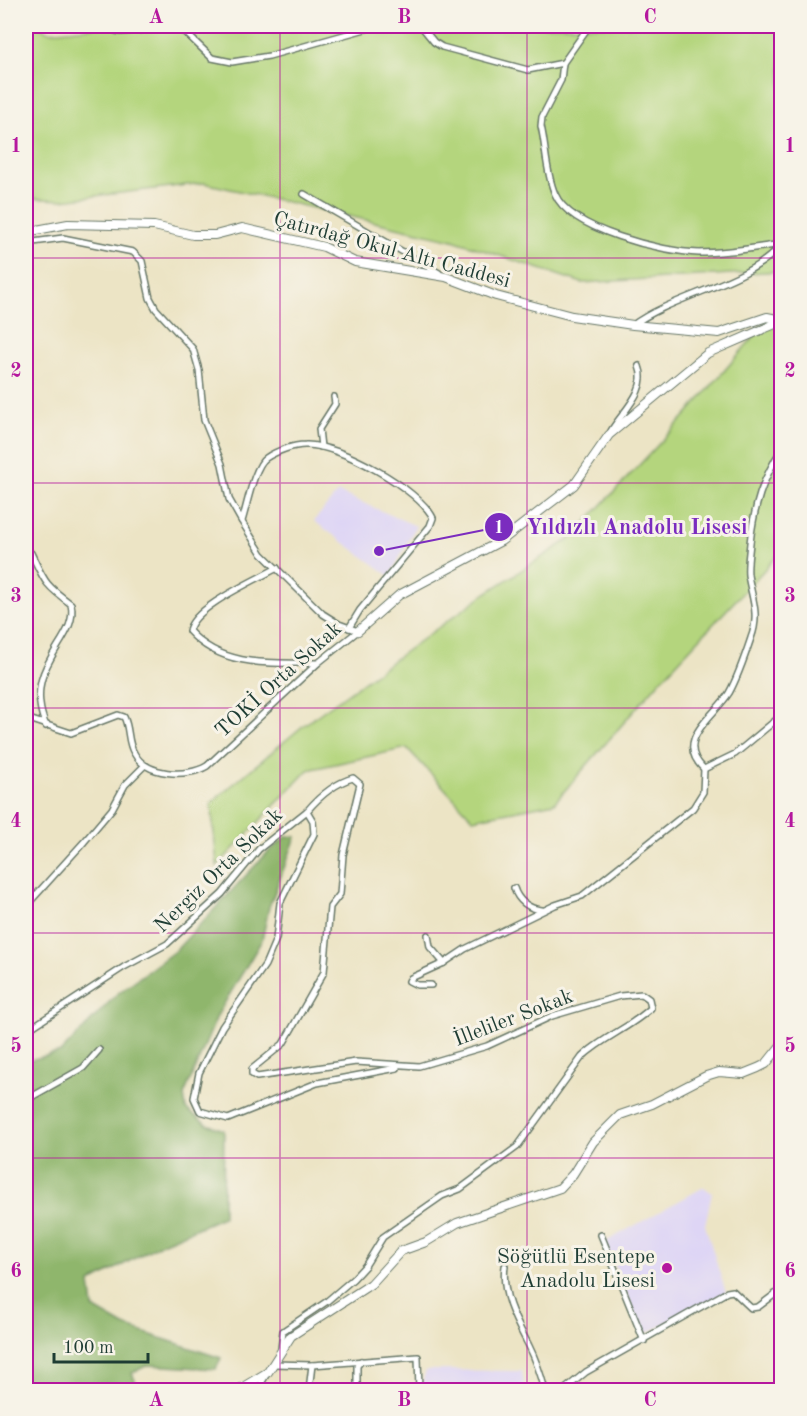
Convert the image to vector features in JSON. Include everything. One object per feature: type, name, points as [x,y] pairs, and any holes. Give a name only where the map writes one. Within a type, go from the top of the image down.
[{"type":"street","points":[[118,26],[116,31],[121,32],[175,27],[187,34],[212,58],[232,62],[269,56],[376,26]]},
{"type":"street","points":[[421,26],[434,42],[442,47],[528,70],[563,63]]},
{"type":"street","points":[[589,26],[563,63],[561,80],[542,117],[541,126],[555,195],[576,218],[592,227],[644,243],[696,253],[718,253],[782,244],[774,254],[717,286],[649,313],[633,325]]},
{"type":"street","points":[[304,194],[446,277]]},
{"type":"street","name":"Çatırdağ Okul Altı Caddesi","points":[[26,232],[68,224],[154,226],[193,235],[215,235],[242,228],[324,247],[355,262],[446,277],[496,296],[572,316],[633,325],[719,333],[767,317],[782,321]]},
{"type":"street","name":"TOKİ Orta Sokak","points":[[26,243],[63,238],[133,252],[142,261],[153,304],[193,349],[199,370],[204,420],[222,464],[229,499],[242,522],[262,554],[323,614],[354,629],[207,766],[198,771],[163,772],[144,766]]},
{"type":"street","points":[[609,435],[708,353],[782,321]]},
{"type":"street","points":[[354,629],[399,595],[501,541],[574,485],[629,406],[641,383],[642,374],[639,366]]},
{"type":"street","points":[[321,447],[319,429],[335,404],[334,396]]},
{"type":"street","points":[[242,522],[258,469],[265,458],[306,445],[321,447],[347,456],[421,500],[433,518],[430,526],[360,610],[354,629]]},
{"type":"street","points":[[431,985],[417,985],[409,981],[544,910],[582,896],[693,808],[704,792],[704,769],[695,761],[694,739],[704,722],[732,687],[753,635],[757,610],[748,566],[753,518],[759,490],[782,448]]},
{"type":"street","points":[[26,551],[31,553],[45,581],[71,604],[73,613],[68,629],[42,673],[40,691],[46,726]]},
{"type":"street","points":[[277,568],[219,600],[190,624],[189,631],[198,641],[244,662],[318,663]]},
{"type":"street","points":[[26,718],[70,733],[118,715],[124,717],[129,743],[144,766],[125,784],[112,808],[84,842],[26,906]]},
{"type":"street","points":[[704,769],[735,754],[782,715]]},
{"type":"street","name":"İlleliler Sokak","points":[[281,1349],[283,1331],[326,1302],[353,1279],[365,1266],[383,1237],[442,1196],[459,1189],[516,1147],[582,1058],[594,1046],[639,1019],[651,1008],[651,1004],[642,994],[602,1001],[552,1016],[521,1032],[470,1052],[419,1066],[402,1067],[356,1062],[257,1077],[252,1074],[252,1069],[283,1044],[324,972],[330,907],[340,894],[343,855],[360,784],[353,778],[345,780],[323,795],[307,811]]},
{"type":"street","name":"Nergiz Orta Sokak","points":[[26,1031],[116,972],[166,944],[222,894],[259,849],[307,811],[313,821],[314,834],[280,903],[276,939],[265,965],[222,1027],[199,1073],[194,1098],[200,1112],[228,1119],[317,1083],[402,1067]]},
{"type":"street","points":[[514,888],[518,897],[527,905],[544,910]]},
{"type":"street","points":[[428,934],[430,947],[444,963]]},
{"type":"street","points":[[257,1390],[291,1336],[371,1284],[401,1251],[426,1242],[456,1223],[560,1188],[573,1174],[593,1142],[620,1115],[652,1104],[706,1076],[719,1072],[743,1074],[758,1068],[766,1064],[782,1044]]},
{"type":"street","points":[[26,1100],[83,1068],[99,1050]]},
{"type":"street","points":[[601,1235],[644,1341]]},
{"type":"street","points":[[505,1266],[503,1282],[505,1290],[537,1364],[545,1390]]},
{"type":"street","points":[[564,1390],[586,1372],[727,1292],[733,1291],[751,1308],[758,1307],[782,1289]]},
{"type":"street","points":[[274,1364],[312,1365],[418,1357],[419,1390]]},
{"type":"street","points":[[357,1390],[357,1366],[361,1361]]},
{"type":"street","points":[[309,1390],[312,1365]]},
{"type":"street","points":[[238,1390],[268,1372]]},
{"type":"shaded area","points":[[338,492],[416,526],[390,576],[314,521]]},
{"type":"shaded area","name":"Söğütlü Esentepe Anadolu Lisesi","points":[[704,1187],[712,1193],[705,1225],[726,1293],[643,1335],[605,1242]]},
{"type":"shaded area","points":[[426,1370],[522,1371],[525,1390],[420,1390]]},
{"type":"green space","points":[[26,26],[37,26],[49,32],[108,26],[781,26],[781,271],[582,283],[453,240],[204,183],[62,200],[26,198]]},
{"type":"green space","points":[[781,305],[781,552],[659,682],[554,803],[473,819],[407,748],[308,770],[217,866],[211,803],[304,725],[486,593],[570,539],[687,414]]},
{"type":"green space","points":[[287,836],[296,837],[269,907],[262,940],[218,1014],[184,1095],[186,1109],[207,1124],[224,1130],[223,1217],[162,1243],[90,1283],[93,1308],[124,1326],[221,1358],[216,1369],[148,1365],[132,1373],[139,1390],[26,1390],[26,1061],[61,1052],[117,994],[176,950],[267,853]]},
{"type":"place","name":"Yıldızlı Anadolu Lisesi","points":[[379,551]]},
{"type":"place","name":"Söğütlü Esentepe Anadolu Lisesi","points":[[667,1268]]}]
